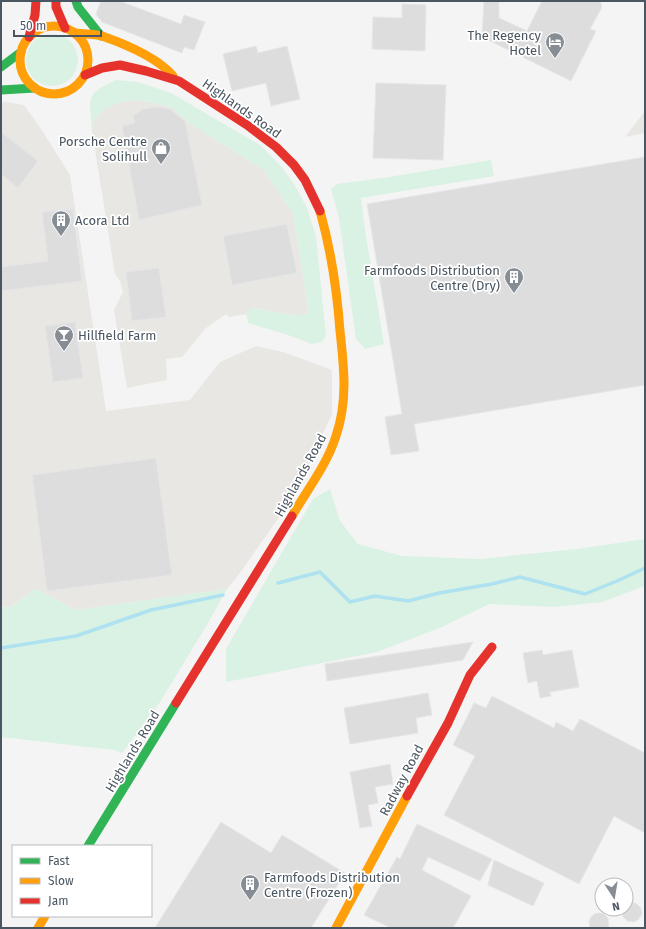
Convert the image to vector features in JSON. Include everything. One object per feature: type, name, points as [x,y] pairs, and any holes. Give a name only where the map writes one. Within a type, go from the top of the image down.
[{"type":"street","points":[[29,38],[35,15],[36,1]]},
{"type":"street","points":[[56,1],[56,7],[65,28]]},
{"type":"street","points":[[76,1],[78,7],[101,36]]},
{"type":"street","points":[[56,26],[65,28],[74,33],[84,43],[88,56],[88,66],[80,83],[73,89],[56,94],[47,93],[35,88],[28,81],[20,62],[21,52],[24,44],[29,38],[37,31],[46,27],[56,26]]},
{"type":"street","name":"Highlands Road","points":[[74,33],[101,36],[145,54],[167,69],[179,81],[247,125],[276,147],[294,165],[305,180],[319,206],[328,238],[337,294],[345,389],[343,408],[336,437],[324,463],[89,845]]},
{"type":"street","points":[[1,67],[21,52]]},
{"type":"street","name":"Highlands Road","points":[[85,75],[102,68],[120,65],[146,70],[179,81]]},
{"type":"street","points":[[1,90],[35,88]]},
{"type":"street","name":"Radway Road","points":[[336,928],[448,723],[470,675],[492,647]]},
{"type":"street","points":[[38,928],[44,917]]},
{"type":"shaded area","points":[[133,100],[171,107],[189,123],[264,170],[293,213],[309,314],[298,316],[252,308],[246,314],[229,317],[226,314],[206,328],[182,357],[166,359],[167,380],[127,388],[114,310],[123,292],[120,281],[115,274],[92,131],[94,120],[105,109],[120,102]]},
{"type":"shaded area","points":[[6,102],[24,105],[70,175],[106,411],[190,400],[220,362],[256,346],[283,352],[332,370],[332,414],[294,496],[227,589],[75,610],[36,589],[11,606],[1,608],[1,103]]},
{"type":"shaded area","points":[[645,111],[645,133],[625,137]]},
{"type":"green space","points":[[52,34],[62,36],[70,42],[76,50],[78,60],[76,70],[70,78],[62,84],[52,86],[42,84],[34,78],[28,70],[26,60],[28,50],[34,42],[42,36]]},
{"type":"green space","points":[[116,80],[138,82],[171,93],[260,145],[279,164],[294,184],[307,208],[316,237],[326,336],[322,342],[312,344],[248,323],[246,314],[251,308],[298,316],[309,314],[293,213],[264,170],[189,123],[171,107],[150,102],[133,100],[120,102],[105,109],[94,120],[92,131],[90,112],[91,99],[98,89]]},
{"type":"green space","points":[[491,160],[494,176],[361,198],[384,344],[365,349],[356,339],[339,218],[331,189],[337,184]]},
{"type":"green space","points":[[330,489],[340,521],[358,544],[402,556],[480,559],[577,549],[645,539],[645,586],[602,602],[554,607],[489,604],[442,627],[377,652],[226,682],[226,649],[313,499]]},
{"type":"green space","points":[[36,589],[75,610],[227,589],[160,702],[122,753],[114,750],[1,737],[1,608],[12,606]]},
{"type":"building","points":[[101,1],[119,1],[181,24],[184,15],[205,22],[194,50],[184,47],[182,53],[102,22],[96,14]]},
{"type":"building","name":"The Regency Hotel","points":[[484,1],[499,1],[499,18],[527,31],[542,1],[600,1],[602,7],[590,29],[596,31],[571,81],[482,37]]},
{"type":"building","points":[[402,4],[426,5],[425,51],[372,49],[373,17],[402,18]]},
{"type":"building","points":[[256,46],[258,53],[287,46],[300,99],[271,106],[266,83],[232,91],[223,54]]},
{"type":"building","points":[[376,83],[446,85],[443,160],[373,158]]},
{"type":"building","name":"Porsche Centre Solihull","points":[[157,107],[170,109],[185,121],[202,205],[139,220],[122,126],[135,123],[133,116],[143,109]]},
{"type":"building","points":[[1,132],[38,161],[18,188],[1,174]]},
{"type":"building","name":"Farmfoods Distribution Centre (Dry)","points":[[645,157],[645,385],[414,424],[419,451],[391,455],[385,417],[402,414],[367,204]]},
{"type":"building","name":"Acora Ltd","points":[[73,209],[82,281],[1,291],[1,267],[48,261],[42,212]]},
{"type":"building","points":[[287,224],[297,273],[232,285],[223,236]]},
{"type":"building","points":[[159,268],[166,317],[132,321],[126,272]]},
{"type":"building","name":"Hillfield Farm","points":[[75,322],[83,378],[53,382],[45,326]]},
{"type":"building","points":[[156,458],[172,575],[47,591],[32,475]]},
{"type":"building","points":[[473,642],[463,660],[327,681],[325,664]]},
{"type":"building","points":[[542,650],[543,655],[572,650],[579,687],[550,692],[551,696],[540,698],[537,681],[528,683],[523,653]]},
{"type":"building","points":[[428,693],[432,715],[416,718],[418,733],[350,744],[344,708]]},
{"type":"building","points":[[492,696],[554,728],[556,722],[573,731],[580,719],[645,753],[645,833],[614,816],[579,884],[444,815],[475,756],[453,745],[474,703],[486,708]]},
{"type":"building","points":[[390,764],[393,784],[375,787],[378,803],[368,805],[372,826],[360,828],[350,772]]},
{"type":"building","name":"Farmfoods Distribution Centre (Frozen)","points":[[221,822],[271,853],[282,835],[345,873],[311,928],[155,928]]},
{"type":"building","points":[[417,824],[492,859],[480,881],[428,857],[422,870],[471,896],[453,928],[391,928],[364,915],[397,857],[400,859]]},
{"type":"building","points":[[494,860],[544,883],[533,906],[488,885]]},
{"type":"building","points":[[634,903],[637,904],[641,908],[642,914],[638,920],[634,922],[627,921],[623,917],[634,917]]},
{"type":"building","points":[[594,914],[594,917],[607,917],[609,928],[590,928],[589,921]]},
{"type":"waterway","points":[[278,583],[320,572],[350,602],[375,596],[408,601],[439,593],[492,584],[520,577],[585,594],[645,568]]},
{"type":"waterway","points":[[1,648],[76,636],[151,610],[223,595]]},
{"type":"traffic: fast","points":[[76,1],[78,7],[101,36]]},
{"type":"traffic: fast","points":[[1,67],[21,52]]},
{"type":"traffic: fast","points":[[1,90],[35,88]]},
{"type":"traffic: fast","points":[[89,845],[176,703]]},
{"type":"traffic: slow","points":[[54,26],[67,29],[78,36],[85,47],[88,60],[85,73],[78,84],[67,91],[54,94],[41,91],[30,84],[23,73],[20,60],[23,47],[30,36],[41,29],[54,26]]},
{"type":"traffic: slow","points":[[74,33],[102,36],[121,43],[150,57],[173,76]]},
{"type":"traffic: slow","points":[[292,516],[322,467],[332,447],[340,423],[344,397],[343,358],[337,300],[330,255],[320,211]]},
{"type":"traffic: slow","points":[[336,928],[407,796]]},
{"type":"traffic: slow","points":[[38,928],[44,917]]},
{"type":"traffic: jam","points":[[29,37],[35,15],[36,1]]},
{"type":"traffic: jam","points":[[56,1],[56,7],[65,28]]},
{"type":"traffic: jam","points":[[85,75],[102,68],[120,65],[179,81],[247,125],[276,147],[294,165],[305,180],[320,211]]},
{"type":"traffic: jam","points":[[176,703],[292,516]]},
{"type":"traffic: jam","points":[[407,796],[448,723],[470,675],[492,647]]},
{"type":"place","name":"The Regency Hotel","points":[[555,59]]},
{"type":"place","name":"Porsche Centre Solihull","points":[[161,165]]},
{"type":"place","name":"Acora Ltd","points":[[61,237]]},
{"type":"place","name":"Farmfoods Distribution Centre (Dry)","points":[[514,294]]},
{"type":"place","name":"Hillfield Farm","points":[[64,352]]},
{"type":"place","name":"Farmfoods Distribution Centre (Frozen)","points":[[250,901]]}]
